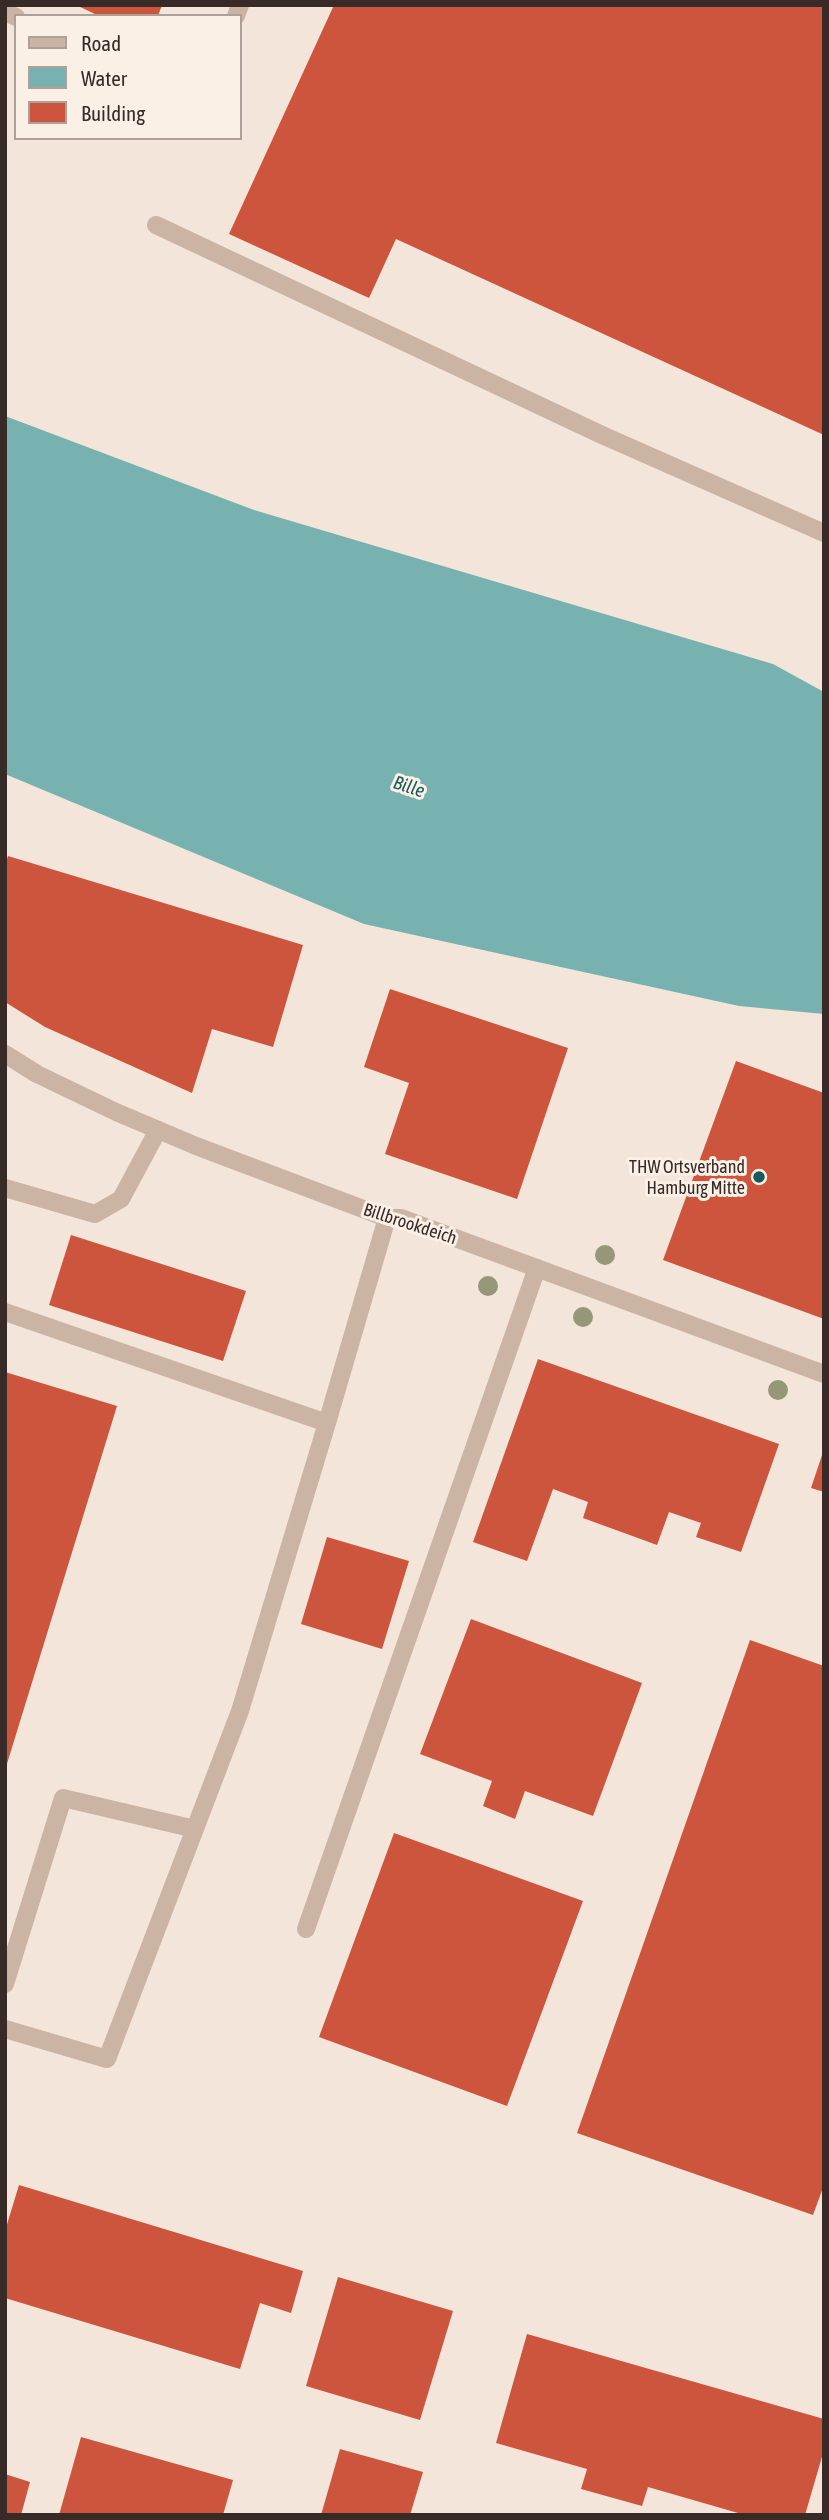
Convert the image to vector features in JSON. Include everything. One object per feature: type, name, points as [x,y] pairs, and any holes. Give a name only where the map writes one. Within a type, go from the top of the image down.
[{"type":"street","points":[[156,225],[602,435],[824,533]]},
{"type":"street","name":"Billbrookdeich","points":[[5,1054],[37,1074],[158,1130],[387,1218],[401,1218],[824,1374]]},
{"type":"street","points":[[5,1188],[94,1214],[121,1199],[158,1130]]},
{"type":"street","points":[[5,2029],[107,2059],[240,1711],[387,1218]]},
{"type":"street","points":[[306,1929],[537,1268]]},
{"type":"street","points":[[5,1312],[327,1423]]},
{"type":"street","points":[[5,1984],[63,1798],[195,1829]]},
{"type":"water","name":"Bille","points":[[5,416],[254,510],[773,664],[824,692],[824,1014],[739,1006],[364,924],[5,774]]},
{"type":"building","points":[[76,5],[162,5],[159,14],[95,14]]},
{"type":"building","points":[[334,5],[824,5],[824,435],[396,239],[369,298],[229,234]]},
{"type":"building","points":[[8,856],[303,945],[273,1047],[212,1029],[192,1093],[45,1027],[5,1002],[5,865]]},
{"type":"building","points":[[390,989],[568,1048],[517,1199],[385,1154],[409,1083],[364,1067]]},
{"type":"building","name":"THW Ortsverband Hamburg Mitte","points":[[736,1061],[824,1093],[824,1319],[663,1260]]},
{"type":"building","points":[[71,1235],[246,1291],[223,1361],[49,1305]]},
{"type":"building","points":[[538,1359],[779,1444],[741,1552],[696,1537],[701,1523],[669,1512],[657,1545],[583,1518],[588,1502],[553,1489],[527,1561],[473,1542]]},
{"type":"building","points":[[5,1372],[117,1406],[6,1767],[5,1767]]},
{"type":"building","points":[[824,1452],[824,1492],[811,1488]]},
{"type":"building","points":[[327,1537],[409,1561],[382,1649],[301,1624]]},
{"type":"building","points":[[471,1619],[642,1683],[593,1816],[525,1791],[515,1819],[483,1806],[492,1781],[420,1754]]},
{"type":"building","points":[[750,1640],[824,1666],[824,2185],[813,2215],[577,2133]]},
{"type":"building","points":[[394,1833],[583,1901],[507,2106],[319,2037]]},
{"type":"building","points":[[19,2185],[303,2271],[291,2313],[260,2303],[240,2369],[5,2298],[5,2231]]},
{"type":"building","points":[[338,2277],[453,2311],[420,2420],[306,2386]]},
{"type":"building","points":[[527,2334],[824,2419],[824,2450],[805,2515],[745,2515],[648,2487],[642,2506],[581,2489],[587,2469],[496,2443]]},
{"type":"building","points":[[81,2437],[233,2480],[223,2515],[59,2515]]},
{"type":"building","points":[[340,2449],[423,2472],[410,2515],[321,2515]]},
{"type":"building","points":[[5,2474],[30,2482],[21,2515],[5,2515]]},
{"type":"place","name":"THW Ortsverband Hamburg Mitte","points":[[759,1177]]}]
